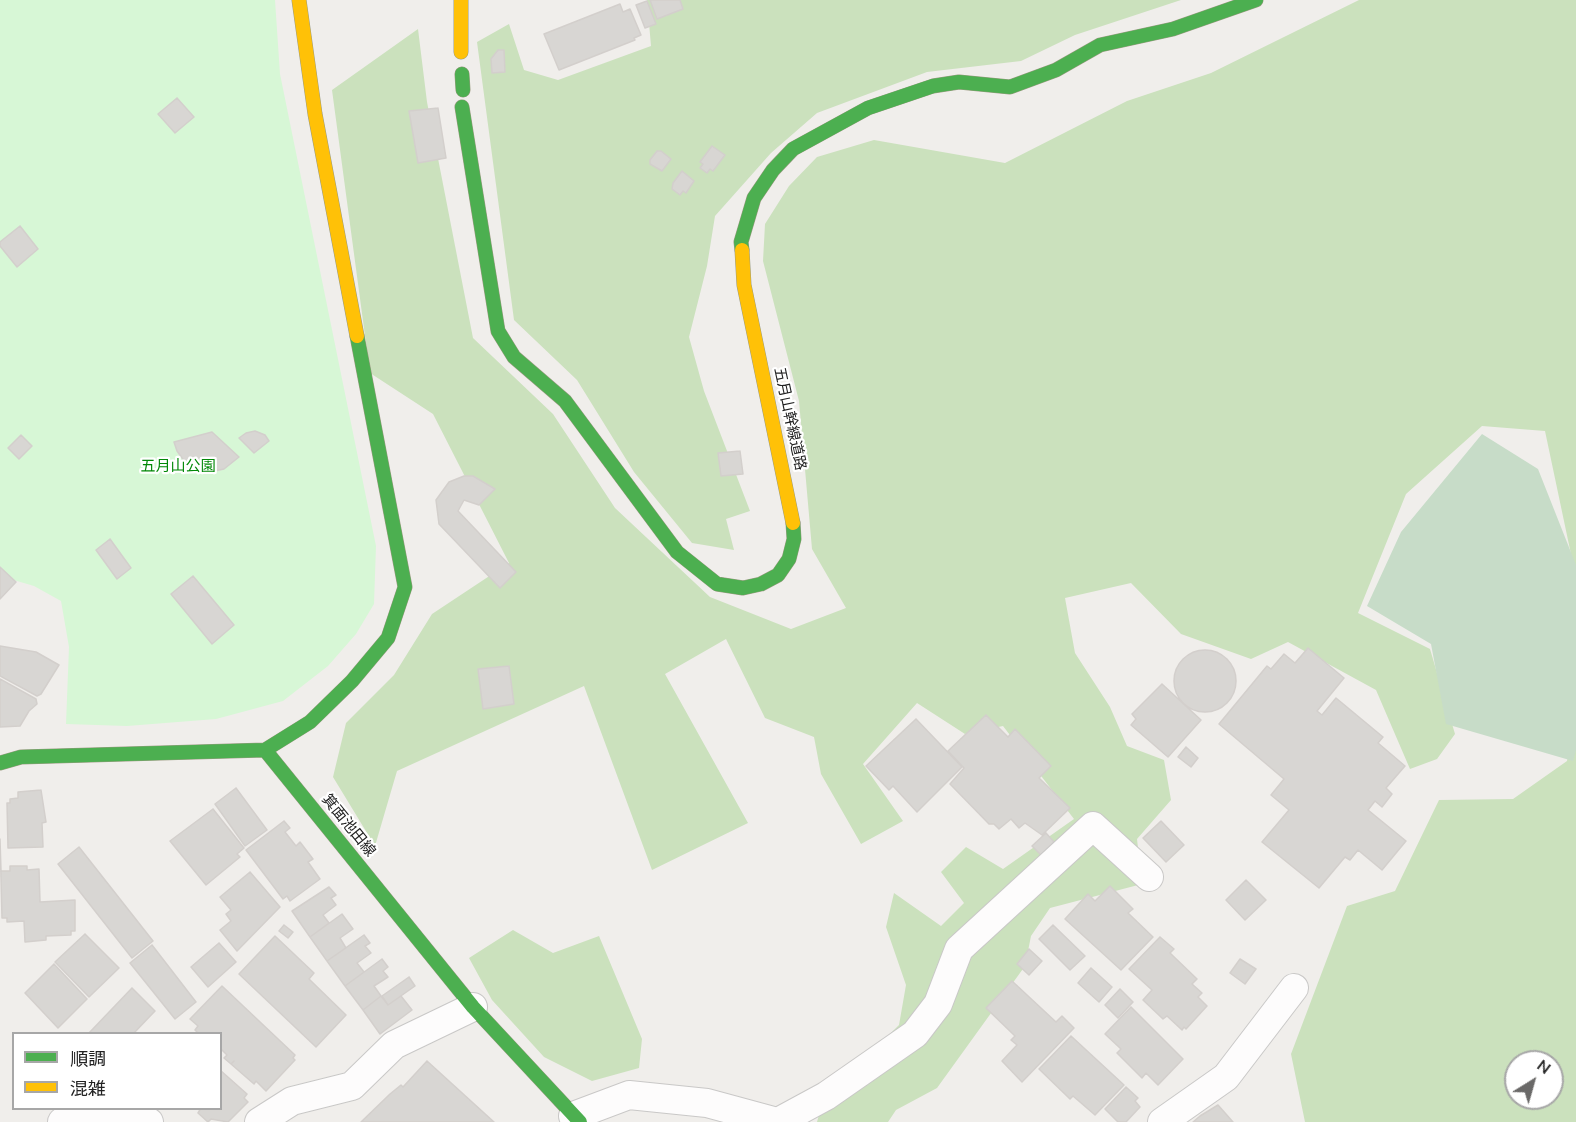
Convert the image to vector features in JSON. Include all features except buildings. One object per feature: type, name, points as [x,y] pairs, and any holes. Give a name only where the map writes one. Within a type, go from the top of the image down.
[{"type":"street","points":[[0,763],[21,757],[265,750],[310,722],[352,681],[388,638],[405,587],[315,114],[299,0]]},
{"type":"street","points":[[461,0],[461,52]]},
{"type":"street","name":"五月山幹線道路","points":[[462,107],[498,331],[514,357],[565,401],[677,552],[717,584],[743,588],[761,584],[778,575],[789,559],[794,539],[791,507],[744,285],[741,242],[754,198],[773,170],[793,149],[868,108],[933,86],[959,82],[1010,87],[1056,70],[1100,45],[1173,29],[1256,0]]},
{"type":"street","name":"箕面池田線","points":[[265,750],[473,1007],[577,1119]]},
{"type":"street","points":[[577,1119],[629,1095],[707,1103],[777,1122],[826,1096],[915,1034],[938,1004],[959,949],[1093,826],[1149,877]]},
{"type":"street","points":[[1162,1122],[1226,1077],[1294,988]]},
{"type":"street","points":[[259,1122],[291,1101],[352,1086],[394,1046],[473,1007]]},
{"type":"street","points":[[62,1122],[100,1114],[137,1115],[149,1122]]},
{"type":"green space","name":"五月山公園","points":[[0,0],[275,0],[280,74],[376,546],[374,604],[356,634],[328,666],[283,701],[216,719],[127,726],[66,724],[69,647],[61,601],[34,586],[0,576]]},
{"type":"green space","points":[[647,0],[1181,0],[1075,35],[1021,61],[927,72],[817,113],[771,153],[715,216],[707,266],[689,337],[704,391],[750,511],[726,519],[734,550],[692,543],[634,472],[577,380],[514,320],[477,42],[509,24],[524,70],[558,80],[651,46]]},
{"type":"green space","points":[[1359,0],[1576,0],[1576,578],[1545,431],[1482,426],[1406,494],[1358,613],[1430,649],[1455,734],[1437,759],[1410,769],[1376,690],[1288,642],[1251,659],[1181,634],[1131,583],[1065,598],[1075,653],[1110,707],[1127,746],[1164,760],[1171,800],[1137,839],[1142,884],[1050,908],[1031,936],[1025,966],[937,1088],[896,1110],[888,1122],[817,1122],[823,1100],[899,1025],[906,985],[886,927],[894,893],[941,926],[964,903],[941,872],[966,847],[1003,869],[1074,819],[1003,726],[965,734],[917,703],[863,764],[903,821],[861,844],[821,774],[814,737],[765,718],[726,639],[665,674],[748,823],[652,870],[584,686],[397,771],[375,846],[333,777],[346,723],[394,675],[432,614],[509,563],[433,414],[370,373],[332,90],[418,29],[427,102],[473,338],[553,414],[615,508],[710,597],[791,629],[846,608],[812,549],[799,401],[763,261],[765,224],[789,186],[817,157],[874,140],[1005,163],[1127,101],[1211,73]]},
{"type":"green space","points":[[1482,434],[1538,469],[1576,565],[1576,750],[1573,761],[1446,724],[1431,644],[1367,606],[1401,532]]},
{"type":"green space","points":[[1576,708],[1576,1122],[1305,1122],[1291,1054],[1347,906],[1395,891],[1439,800],[1513,799],[1567,761]]},
{"type":"green space","points":[[513,930],[553,953],[599,936],[642,1039],[639,1068],[592,1081],[544,1057],[492,1000],[469,958]]},
{"type":"traffic: fast","points":[[742,250],[741,242],[754,198],[773,170],[793,149],[868,108],[933,86],[959,82],[1010,87],[1056,70],[1100,45],[1173,29],[1256,0]]},
{"type":"traffic: fast","points":[[462,74],[463,90]]},
{"type":"traffic: fast","points":[[462,107],[498,331],[514,357],[565,401],[677,552],[717,584],[743,588],[761,584],[778,575],[789,559],[794,539],[793,523]]},
{"type":"traffic: fast","points":[[265,750],[310,722],[352,681],[388,638],[405,587],[357,336]]},
{"type":"traffic: fast","points":[[0,763],[21,757],[265,750],[473,1007],[580,1122]]},
{"type":"traffic: slow","points":[[299,0],[315,114],[357,336]]},
{"type":"traffic: slow","points":[[461,0],[461,52]]},
{"type":"traffic: slow","points":[[742,250],[744,285],[793,523]]}]
